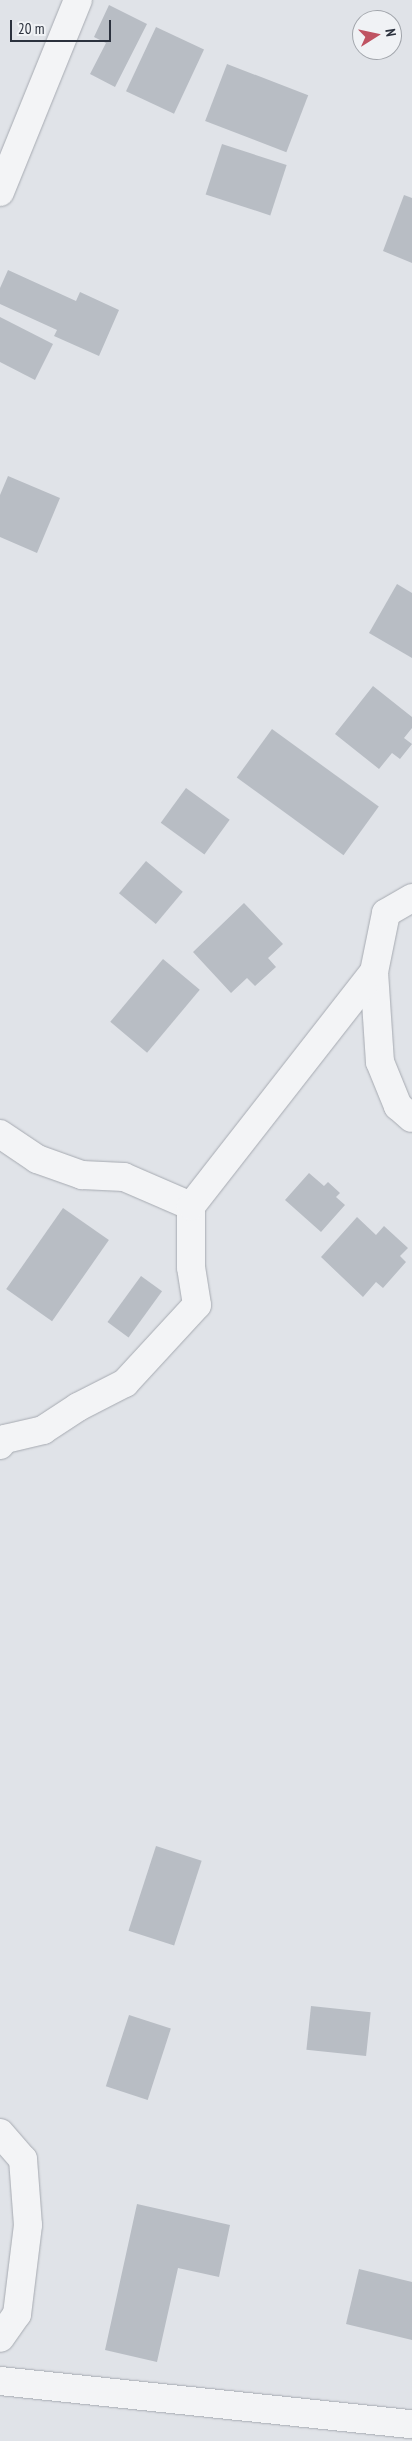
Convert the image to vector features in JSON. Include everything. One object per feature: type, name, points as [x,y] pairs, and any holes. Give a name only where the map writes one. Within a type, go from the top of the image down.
[{"type":"street","points":[[0,192],[78,0]]},
{"type":"street","points":[[412,898],[386,913],[374,972],[380,1062],[398,1106],[412,1118]]},
{"type":"street","points":[[0,1445],[5,1439],[43,1430],[78,1407],[125,1383],[197,1305],[191,1267],[191,1206],[374,972]]},
{"type":"street","points":[[0,1134],[37,1159],[82,1175],[124,1177],[191,1206]]},
{"type":"street","points":[[0,2134],[23,2159],[28,2225],[17,2314],[0,2338]]},
{"type":"street","points":[[0,2382],[412,2424]]},
{"type":"building","points":[[109,5],[147,24],[115,87],[90,74],[106,43],[94,37]]},
{"type":"building","points":[[156,27],[204,49],[174,114],[126,91]]},
{"type":"building","points":[[227,64],[308,95],[286,152],[205,121]]},
{"type":"building","points":[[222,144],[287,165],[270,215],[206,194]]},
{"type":"building","points":[[404,195],[412,198],[412,263],[383,251]]},
{"type":"building","points":[[8,270],[76,301],[80,292],[119,310],[99,356],[54,336],[57,330],[0,304],[0,288]]},
{"type":"building","points":[[0,317],[53,344],[35,380],[0,362]]},
{"type":"building","points":[[8,476],[60,498],[37,553],[0,537],[0,495]]},
{"type":"building","points":[[397,584],[412,593],[412,658],[369,633]]},
{"type":"building","points":[[373,686],[412,717],[412,728],[404,738],[412,744],[400,759],[392,753],[379,769],[335,734]]},
{"type":"building","points":[[272,729],[379,807],[344,855],[237,778]]},
{"type":"building","points":[[186,788],[230,820],[204,855],[161,823]]},
{"type":"building","points":[[146,861],[183,892],[156,924],[119,893]]},
{"type":"building","points":[[244,903],[283,944],[268,958],[276,967],[255,986],[247,978],[231,993],[193,952]]},
{"type":"building","points":[[163,959],[200,990],[147,1053],[110,1022]]},
{"type":"building","points":[[309,1173],[324,1186],[328,1182],[340,1193],[336,1197],[345,1205],[321,1232],[285,1200]]},
{"type":"building","points":[[63,1208],[109,1240],[52,1321],[6,1289]]},
{"type":"building","points":[[357,1217],[376,1235],[384,1226],[408,1248],[400,1256],[406,1262],[383,1288],[376,1282],[363,1297],[321,1257]]},
{"type":"building","points":[[141,1276],[162,1291],[129,1337],[107,1322]]},
{"type":"building","points":[[156,1846],[202,1861],[174,1945],[128,1931]]},
{"type":"building","points":[[311,2006],[371,2012],[366,2056],[306,2050]]},
{"type":"building","points":[[129,2015],[171,2029],[148,2100],[106,2086]]},
{"type":"building","points":[[137,2204],[230,2225],[219,2277],[178,2268],[157,2362],[105,2350]]},
{"type":"building","points":[[359,2269],[412,2282],[412,2340],[346,2324]]}]
